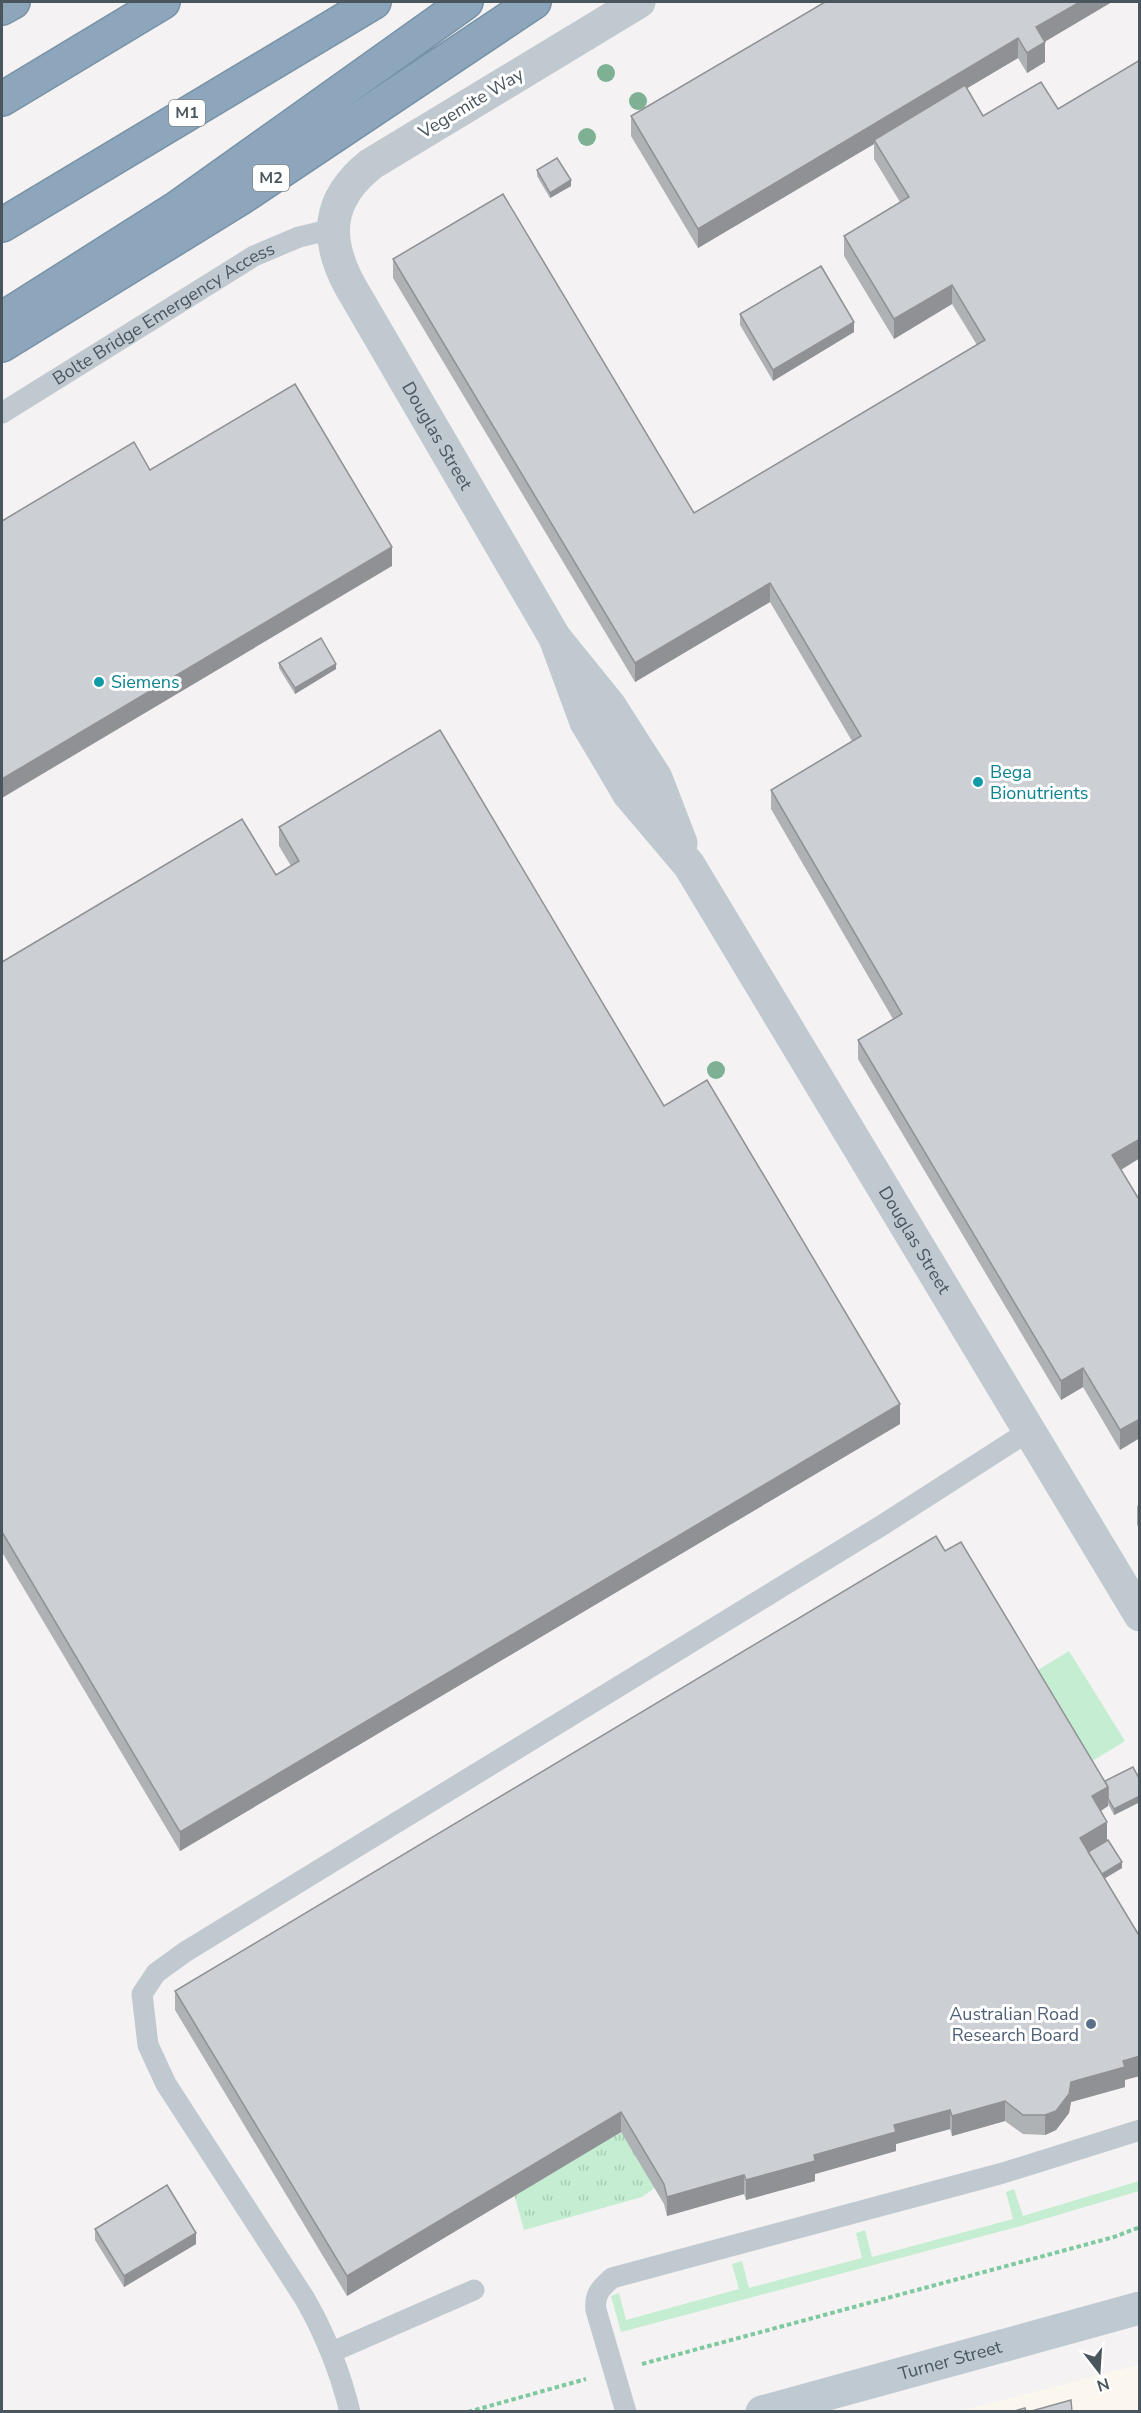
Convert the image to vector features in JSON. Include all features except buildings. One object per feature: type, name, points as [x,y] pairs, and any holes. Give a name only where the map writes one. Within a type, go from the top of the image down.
[{"type":"highway","points":[[2,9],[13,2]]},
{"type":"highway","points":[[2,99],[163,2]]},
{"type":"highway","name":"M1","points":[[2,225],[374,2]]},
{"type":"highway","name":"M2","points":[[2,319],[177,208],[466,2]]},
{"type":"highway","name":"M2","points":[[2,345],[239,199],[534,2]]},
{"type":"street","name":"Vegemite Way","points":[[333,230],[345,190],[351,181],[371,164],[639,2]]},
{"type":"street","name":"Douglas Street","points":[[333,230],[336,258],[350,286],[555,638],[586,722],[628,793],[689,865],[1140,1615]]},
{"type":"street","name":"Turner Street","points":[[762,2412],[1140,2308]]},
{"type":"lane","name":"Bolte Bridge Emergency Access","points":[[2,413],[255,256],[298,237],[333,230]]},
{"type":"lane","points":[[350,2412],[332,2352],[305,2299],[161,2074],[148,2045],[142,1994],[156,1973],[185,1952],[874,1530],[1029,1431]]},
{"type":"lane","points":[[626,2412],[595,2300],[600,2289],[612,2278],[1003,2173],[1140,2130]]},
{"type":"lane","points":[[332,2352],[474,2290]]},
{"type":"path","points":[[468,2412],[1114,2237],[1140,2228]]},
{"type":"shaded area","points":[[1139,2365],[1139,2411],[960,2411]]},
{"type":"green space","points":[[1069,1651],[1125,1741],[1081,1768],[1025,1678]]},
{"type":"green space","points":[[620,2126],[656,2187],[642,2197],[524,2230],[513,2190]]},
{"type":"green space","points":[[1139,2181],[1139,2191],[1017,2227],[621,2332],[611,2296],[619,2293],[626,2320],[739,2289],[732,2264],[742,2261],[749,2288],[862,2258],[856,2233],[865,2230],[872,2257],[1013,2219],[1006,2192],[1014,2189],[1023,2216]]},
{"type":"place","name":"Siemens","points":[[99,682]]},
{"type":"place","name":"Bega Bionutrients","points":[[978,782]]},
{"type":"place","name":"Australian Road Research Board","points":[[1091,2024]]}]
